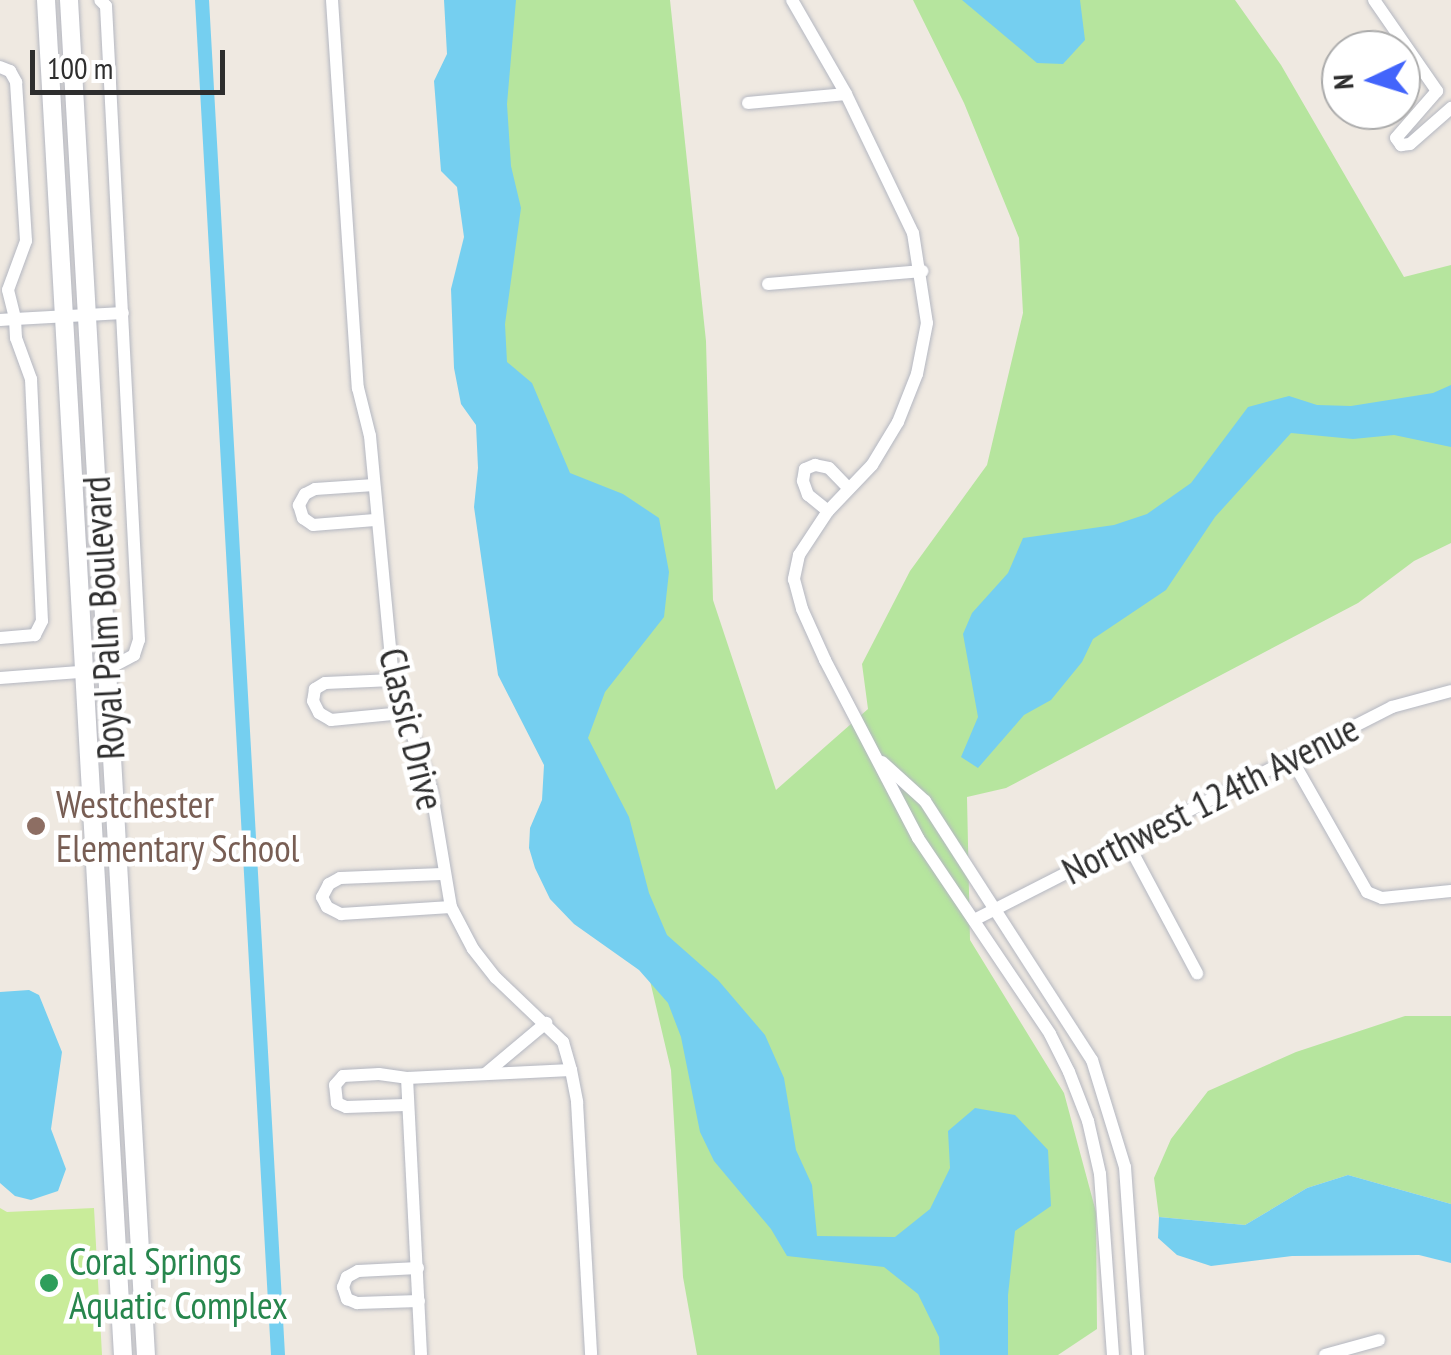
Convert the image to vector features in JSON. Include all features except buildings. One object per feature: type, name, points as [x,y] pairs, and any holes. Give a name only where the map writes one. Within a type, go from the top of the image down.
[{"type":"street","name":"Royal Palm Boulevard","points":[[46,0],[122,1355]]},
{"type":"street","name":"Royal Palm Boulevard","points":[[69,0],[146,1355]]},
{"type":"street","points":[[0,678],[106,670],[134,655],[139,640],[106,6],[100,0]]},
{"type":"street","name":"Classic Drive","points":[[332,0],[358,388],[370,436],[392,680],[420,748],[431,788],[442,874],[451,907],[473,949],[496,978],[562,1042],[571,1070],[577,1102],[591,1355]]},
{"type":"street","points":[[792,0],[846,94],[912,233],[922,272],[927,323],[917,374],[898,422],[872,465],[828,511],[799,555],[794,579],[817,643],[918,838],[1050,1034],[1088,1121],[1100,1174],[1113,1355]]},
{"type":"street","points":[[1374,0],[1437,90],[1402,126],[1396,138],[1401,145],[1410,144],[1451,108]]},
{"type":"street","points":[[0,67],[10,71],[16,82],[26,240],[8,290],[7,319],[32,386],[42,621],[38,634],[0,638]]},
{"type":"street","points":[[748,103],[846,94]]},
{"type":"street","points":[[768,284],[922,272]]},
{"type":"street","points":[[7,319],[124,312]]},
{"type":"street","points":[[828,511],[808,495],[803,482],[805,469],[815,465],[829,468],[848,488]]},
{"type":"street","points":[[374,485],[315,490],[305,494],[299,505],[303,518],[313,525],[375,520]]},
{"type":"street","points":[[392,680],[325,683],[315,689],[313,701],[319,713],[331,720],[403,713]]},
{"type":"street","name":"Northwest 124th Avenue","points":[[974,920],[1392,706],[1451,691]]},
{"type":"street","points":[[876,757],[926,801],[1085,1047],[1112,1113],[1125,1167],[1138,1355]]},
{"type":"street","points":[[1291,758],[1367,892],[1382,898],[1451,891]]},
{"type":"street","points":[[1128,842],[1197,973]]},
{"type":"street","points":[[442,874],[340,878],[329,884],[322,897],[328,907],[341,914],[451,907]]},
{"type":"street","points":[[485,1074],[546,1024]]},
{"type":"street","points":[[406,1105],[346,1107],[333,1094],[343,1076],[407,1078],[571,1070]]},
{"type":"street","points":[[407,1078],[421,1355]]},
{"type":"street","points":[[418,1268],[358,1270],[347,1277],[342,1288],[348,1299],[357,1303],[419,1301]]},
{"type":"street","points":[[1325,1355],[1379,1340]]},
{"type":"green space","points":[[470,0],[670,0],[706,341],[713,600],[776,790],[868,709],[862,664],[910,571],[987,465],[1023,313],[1019,238],[964,103],[913,0],[1235,0],[1281,65],[1404,277],[1451,265],[1451,543],[1414,561],[1358,603],[1006,788],[967,797],[970,940],[1064,1093],[1096,1212],[1097,1329],[1058,1355],[697,1355],[683,1277],[671,1070],[643,951],[510,609]]},
{"type":"green space","points":[[1405,1016],[1451,1016],[1451,1204],[1348,1175],[1307,1188],[1245,1225],[1159,1217],[1154,1178],[1171,1139],[1208,1091],[1296,1052]]},
{"type":"green space","name":"Coral Springs Aquatic Complex","points":[[0,1208],[7,1212],[94,1208],[102,1355],[0,1355]]},
{"type":"water","points":[[444,0],[516,0],[507,104],[511,166],[521,208],[505,324],[507,362],[532,383],[570,473],[623,494],[659,518],[669,572],[664,617],[605,692],[588,738],[629,817],[649,893],[667,935],[718,980],[765,1035],[784,1078],[796,1150],[812,1185],[817,1236],[895,1237],[930,1209],[950,1168],[948,1131],[975,1108],[1015,1115],[1048,1150],[1051,1206],[1015,1231],[1008,1295],[1008,1355],[940,1355],[939,1337],[918,1294],[884,1267],[787,1256],[771,1229],[714,1161],[700,1132],[681,1037],[668,1003],[639,970],[574,924],[550,899],[535,868],[529,848],[530,828],[542,800],[544,765],[498,675],[474,507],[478,468],[476,425],[461,404],[454,368],[451,289],[464,237],[457,187],[441,171],[434,81],[447,54]]},
{"type":"water","points":[[962,0],[1080,0],[1085,40],[1063,64],[1037,63]]},
{"type":"water","points":[[1451,385],[1451,447],[1394,435],[1353,439],[1291,433],[1215,517],[1166,590],[1093,639],[1082,662],[1051,700],[1024,715],[978,768],[961,757],[978,717],[963,634],[972,613],[1008,573],[1023,538],[1114,525],[1147,514],[1191,483],[1248,407],[1289,396],[1317,405],[1351,406],[1433,393]]},
{"type":"water","points":[[29,990],[39,995],[62,1052],[51,1129],[66,1169],[58,1191],[31,1200],[15,1196],[0,1183],[0,992]]},
{"type":"water","points":[[1348,1175],[1451,1204],[1451,1263],[1419,1255],[1292,1256],[1211,1266],[1177,1255],[1158,1238],[1159,1217],[1245,1225],[1307,1188]]},
{"type":"waterway","points":[[202,0],[278,1355]]},
{"type":"place","name":"Westchester Elementary School","points":[[36,826]]},
{"type":"place","name":"Coral Springs Aquatic Complex","points":[[49,1283]]}]
